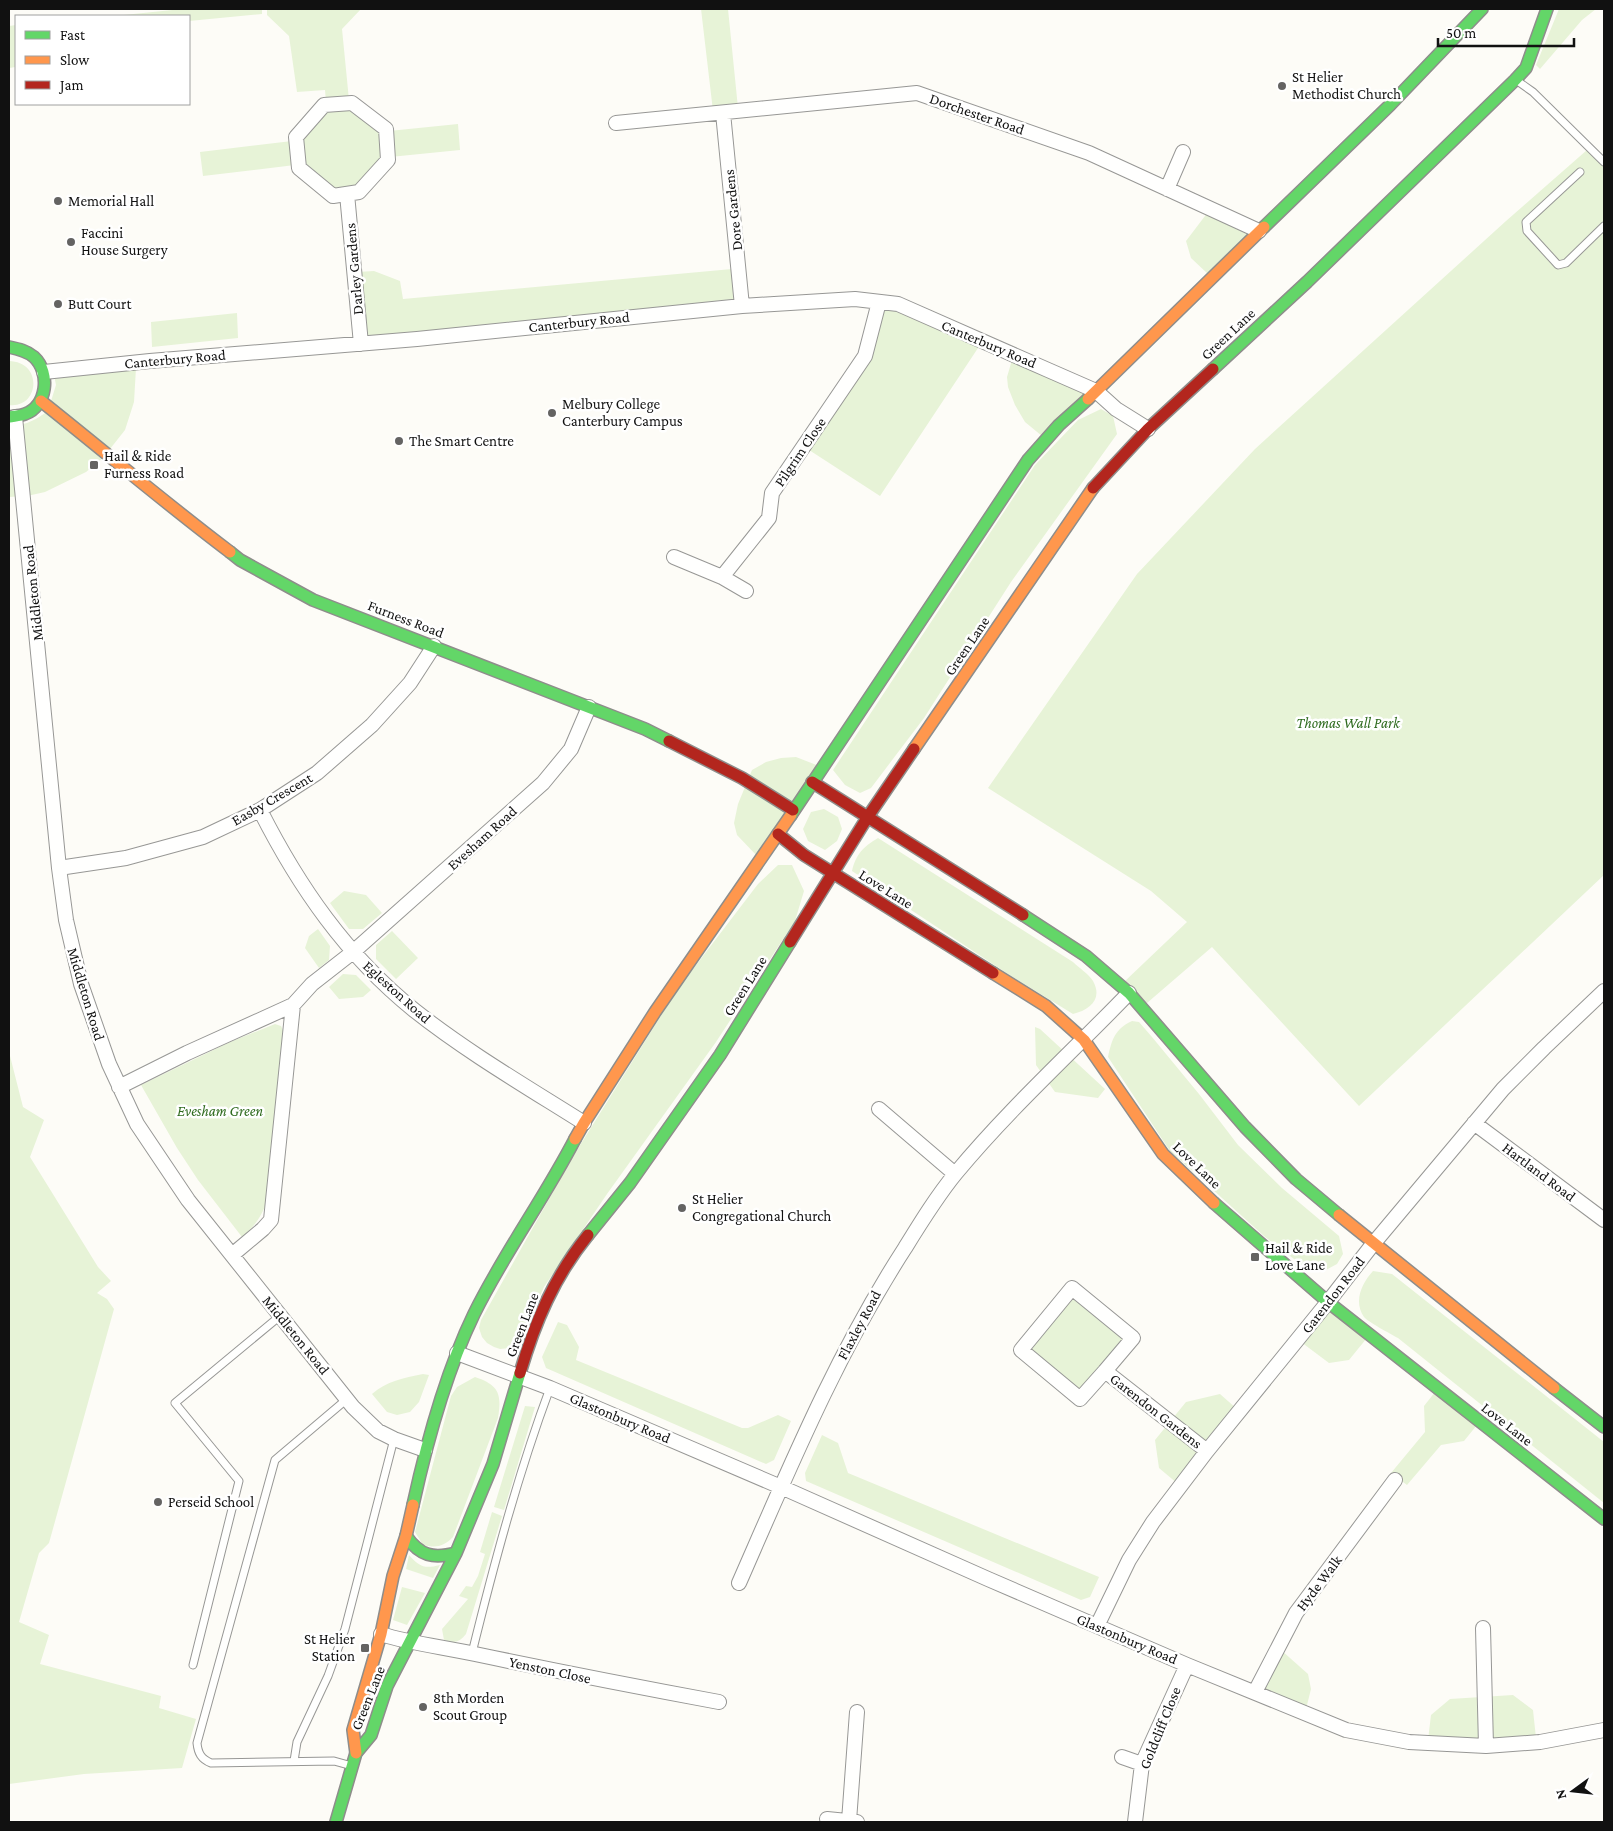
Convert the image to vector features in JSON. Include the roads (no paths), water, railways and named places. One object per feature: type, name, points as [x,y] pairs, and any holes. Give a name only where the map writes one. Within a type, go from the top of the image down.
[{"type":"main road","name":"Green Lane","points":[[356,1753],[353,1730],[382,1634],[393,1576],[406,1536],[425,1450],[457,1353],[474,1314],[497,1271],[566,1157],[584,1123],[655,1012],[778,834],[1028,460],[1059,425],[1390,105],[1482,9]]},
{"type":"main road","name":"Green Lane","points":[[356,1753],[372,1735],[387,1686],[408,1642],[456,1553],[493,1464],[541,1312],[559,1276],[576,1250],[630,1183],[720,1055],[867,818],[1096,483],[1148,429],[1307,282],[1516,80],[1526,68],[1547,9]]},
{"type":"main road","points":[[9,347],[20,348],[35,358],[44,372],[45,391],[42,401],[26,413],[12,417]]},
{"type":"main road","name":"Furness Road","points":[[42,401],[186,519],[240,560],[313,600],[645,730],[734,774],[793,810]]},
{"type":"main road","points":[[812,782],[1086,956],[1129,993],[1245,1127],[1296,1179],[1373,1244],[1604,1427]]},
{"type":"main road","name":"Love Lane","points":[[778,834],[804,855],[1046,1006],[1084,1040],[1163,1154],[1193,1184],[1328,1302],[1604,1519]]},
{"type":"main road","points":[[406,1536],[413,1546],[424,1553],[439,1557],[456,1553]]},
{"type":"main road","points":[[336,1822],[356,1753]]},
{"type":"street","name":"Dorchester Road","points":[[616,123],[917,93],[1089,153],[1259,231]]},
{"type":"street","points":[[352,103],[386,129],[388,160],[359,192],[347,194],[334,196],[299,168],[296,137],[324,105],[352,103]]},
{"type":"street","name":"Dore Gardens","points":[[723,113],[742,306]]},
{"type":"street","points":[[1167,189],[1183,152]]},
{"type":"street","name":"Darley Gardens","points":[[347,194],[361,344]]},
{"type":"street","name":"Canterbury Road","points":[[44,372],[159,360],[361,344],[742,306],[855,299],[898,304],[1096,391],[1116,408],[1148,429]]},
{"type":"street","name":"Pilgrim Close","points":[[722,578],[769,518],[772,493],[865,356],[879,302]]},
{"type":"street","name":"Middleton Road","points":[[12,417],[66,920],[80,984],[100,1040],[136,1124],[188,1200],[347,1400],[378,1431],[425,1450]]},
{"type":"street","points":[[674,557],[722,578],[746,591]]},
{"type":"street","name":"Easby Crescent","points":[[59,868],[126,858],[203,837],[260,810],[317,773],[372,725],[410,683],[434,646]]},
{"type":"street","name":"Evesham Road","points":[[353,952],[543,783],[571,749],[588,707]]},
{"type":"street","name":"Egleston Road","points":[[260,810],[291,868],[310,896],[353,952],[400,998],[446,1034],[584,1123]]},
{"type":"street","points":[[119,1087],[196,1049],[293,1005],[312,984],[353,952]]},
{"type":"street","name":"Garendon Road","points":[[1097,1626],[1129,1560],[1153,1522],[1207,1451],[1373,1244],[1503,1089],[1604,992]]},
{"type":"street","name":"Flaxley Road","points":[[781,1487],[838,1363],[876,1293],[920,1224],[955,1174],[1004,1119],[1129,993]]},
{"type":"street","points":[[232,1255],[270,1220],[293,1005]]},
{"type":"street","points":[[879,1109],[955,1174]]},
{"type":"street","name":"Hartland Road","points":[[1474,1124],[1604,1220]]},
{"type":"street","name":"Garendon Gardens","points":[[1072,1288],[1133,1338],[1105,1371],[1080,1399],[1021,1350],[1072,1288]]},
{"type":"street","name":"Glastonbury Road","points":[[457,1353],[550,1388],[1187,1665],[1346,1730],[1409,1742],[1486,1746],[1540,1742],[1604,1730]]},
{"type":"street","name":"Garendon Gardens","points":[[1105,1371],[1207,1451]]},
{"type":"street","name":"Hyde Walk","points":[[1255,1692],[1296,1614],[1396,1480]]},
{"type":"street","points":[[738,1583],[781,1487]]},
{"type":"street","points":[[1483,1628],[1486,1746]]},
{"type":"street","name":"Yenston Close","points":[[382,1634],[408,1642],[719,1702]]},
{"type":"street","name":"Goldcliff Close","points":[[1135,1822],[1142,1764],[1187,1665]]},
{"type":"street","points":[[827,1819],[854,1822],[857,1712]]},
{"type":"street","points":[[1122,1758],[1142,1764]]},
{"type":"lane","points":[[1516,80],[1533,92],[1604,164]]},
{"type":"lane","points":[[1580,172],[1526,222],[1527,231],[1558,265],[1566,263],[1604,226]]},
{"type":"lane","points":[[193,1665],[239,1481],[175,1403],[280,1316]]},
{"type":"lane","points":[[472,1653],[494,1563],[537,1423],[550,1388]]},
{"type":"lane","points":[[347,1400],[275,1460],[197,1743],[198,1752],[204,1760],[211,1762],[334,1761],[352,1766]]},
{"type":"lane","points":[[294,1761],[297,1742],[328,1676],[345,1629],[394,1439]]},
{"type":"place","name":"St Helier Methodist Church","points":[[1282,86]]},
{"type":"place","name":"Memorial Hall","points":[[58,201]]},
{"type":"place","name":"Faccini House Surgery","points":[[71,242]]},
{"type":"place","name":"Butt Court","points":[[58,304]]},
{"type":"place","name":"Melbury College Canterbury Campus","points":[[552,413]]},
{"type":"place","name":"The Smart Centre","points":[[399,441]]},
{"type":"place","name":"Hail & Ride Furness Road","points":[[94,465]]},
{"type":"place","name":"St Helier Congregational Church","points":[[682,1208]]},
{"type":"place","name":"Hail & Ride Love Lane","points":[[1255,1257]]},
{"type":"place","name":"Perseid School","points":[[158,1502]]},
{"type":"place","name":"St Helier Station","points":[[365,1648]]},
{"type":"place","name":"8th Morden Scout Group","points":[[423,1707]]},
{"type":"park label","name":"Thomas Wall Park","points":[[1348,723]]},
{"type":"park label","name":"Evesham Green","points":[[220,1111]]}]
